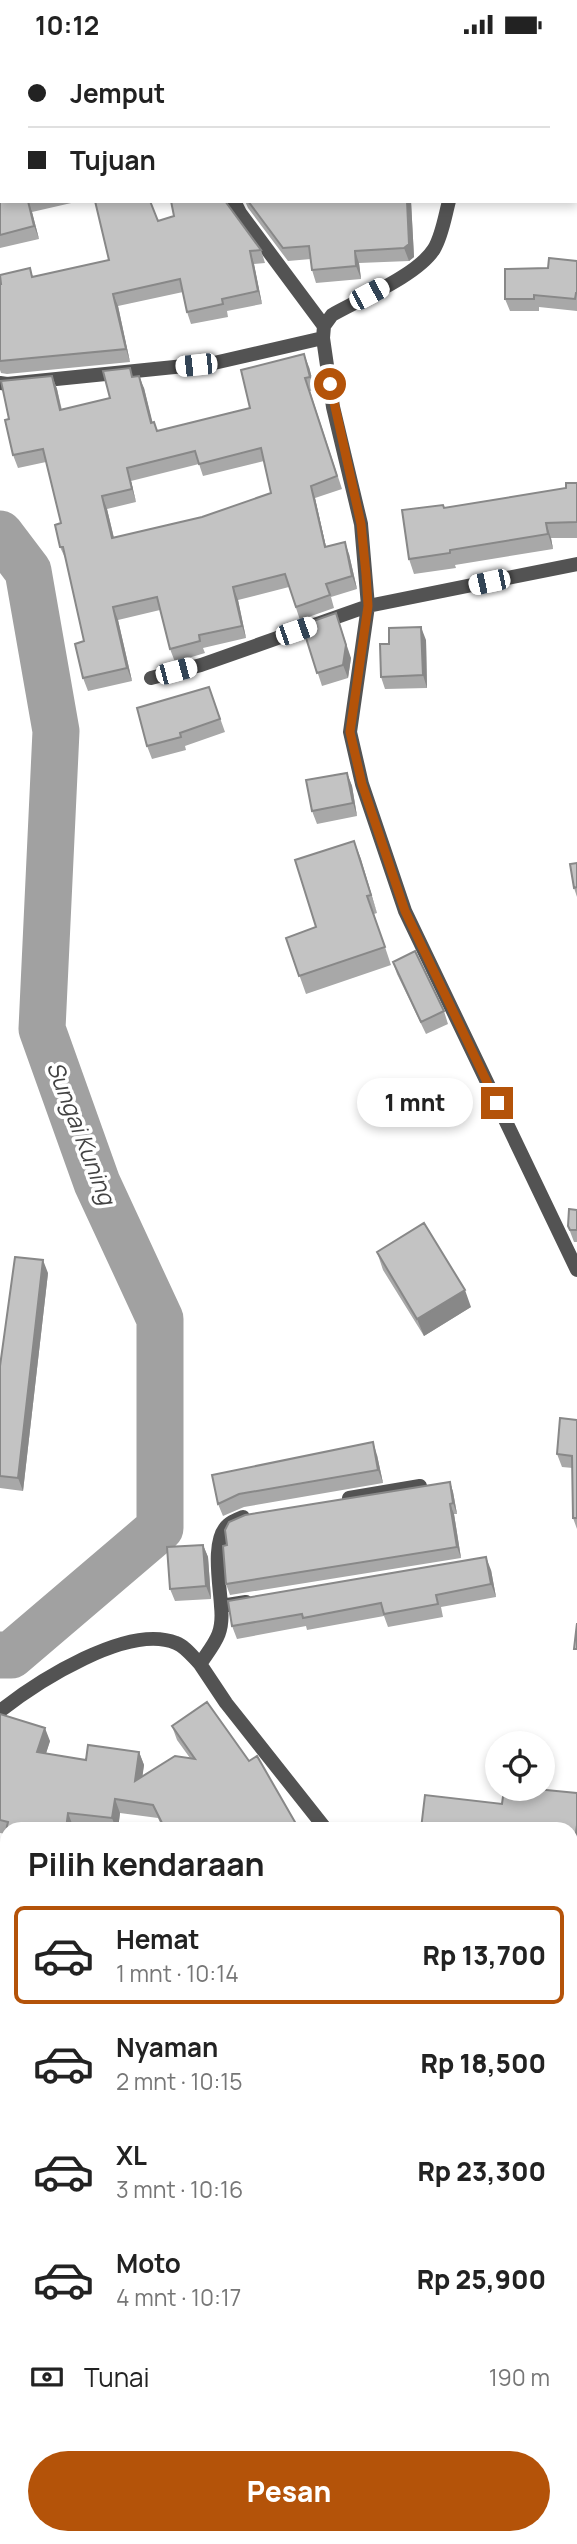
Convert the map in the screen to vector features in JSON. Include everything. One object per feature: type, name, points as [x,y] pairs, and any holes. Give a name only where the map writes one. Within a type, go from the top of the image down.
[{"type":"street","points":[[235,203],[323,332],[333,407],[361,524],[368,606],[350,732],[362,784],[405,911],[577,1270]]},
{"type":"street","points":[[0,383],[214,363],[323,332],[332,315],[413,270],[426,257],[438,240],[448,203]]},
{"type":"street","points":[[151,678],[201,665],[368,606],[577,563]]},
{"type":"street","points":[[340,1500],[420,1486]]},
{"type":"street","points":[[200,1664],[221,1633],[223,1623],[218,1544],[222,1532],[229,1523],[259,1514]]},
{"type":"street","points":[[221,1606],[261,1599]]},
{"type":"street","points":[[0,1711],[52,1675],[91,1655],[127,1643],[157,1639],[177,1643],[200,1664],[226,1703],[319,1822]]},
{"type":"building","points":[[0,203],[28,203],[34,226],[0,235]]},
{"type":"building","points":[[95,203],[151,203],[158,221],[174,216],[171,203],[226,203],[261,250],[250,251],[258,291],[222,299],[223,304],[187,312],[180,279],[113,294],[126,349],[0,361],[0,275],[30,268],[32,277],[109,260]]},
{"type":"building","points":[[249,203],[407,203],[409,244],[404,248],[355,251],[356,266],[312,270],[309,246],[283,248]]},
{"type":"building","points":[[549,258],[577,261],[575,299],[534,295],[534,299],[505,299],[505,269],[548,268]]},
{"type":"building","points":[[304,354],[310,377],[305,378],[337,476],[311,486],[325,547],[345,542],[352,576],[326,584],[330,595],[296,607],[285,574],[233,587],[242,626],[199,635],[200,641],[170,649],[157,597],[113,607],[127,668],[83,678],[75,644],[84,641],[63,547],[60,547],[55,525],[61,523],[43,449],[13,455],[5,420],[9,419],[1,381],[52,376],[60,410],[110,398],[103,371],[130,368],[132,377],[139,376],[151,423],[154,422],[157,431],[250,408],[241,370]],"holes":[[[261,448],[271,493],[202,517],[112,538],[102,496],[132,489],[127,468],[195,451],[199,464]]]},
{"type":"building","points":[[566,483],[577,483],[577,522],[546,523],[548,534],[409,559],[402,510],[443,505],[444,508],[566,488]]},
{"type":"building","points":[[336,613],[346,645],[343,665],[317,673],[302,625]]},
{"type":"building","points":[[421,627],[423,675],[381,677],[380,644],[389,644],[389,628]]},
{"type":"building","points":[[209,687],[220,719],[180,733],[181,737],[147,746],[137,708]]},
{"type":"building","points":[[347,773],[353,803],[312,811],[306,780]]},
{"type":"building","points":[[354,841],[371,895],[367,896],[385,947],[299,976],[286,938],[316,927],[295,860]]},
{"type":"building","points":[[577,863],[577,887],[574,888],[570,864]]},
{"type":"building","points":[[415,951],[444,1011],[421,1022],[393,962]]},
{"type":"building","points":[[569,1209],[577,1210],[577,1230],[570,1230],[568,1226]]},
{"type":"building","points":[[424,1223],[465,1290],[417,1319],[377,1252]]},
{"type":"building","points":[[15,1257],[43,1260],[18,1478],[0,1476],[0,1366]]},
{"type":"building","points":[[560,1418],[577,1420],[577,1518],[573,1518],[572,1456],[557,1454]]},
{"type":"building","points":[[373,1442],[378,1470],[239,1494],[218,1504],[212,1475]]},
{"type":"building","points":[[450,1482],[453,1503],[450,1504],[457,1547],[226,1584],[223,1546],[227,1545],[225,1530],[229,1522],[245,1515]]},
{"type":"building","points":[[203,1545],[206,1586],[170,1589],[167,1547]]},
{"type":"building","points":[[486,1557],[491,1584],[436,1595],[438,1604],[384,1614],[381,1603],[303,1618],[302,1614],[232,1626],[228,1601]]},
{"type":"building","points":[[577,1623],[577,1649],[574,1649]]},
{"type":"building","points":[[207,1702],[249,1761],[257,1756],[295,1822],[162,1822],[153,1805],[115,1799],[112,1818],[68,1813],[67,1822],[0,1820],[0,1714],[45,1728],[37,1752],[86,1760],[88,1745],[139,1752],[135,1781],[175,1756],[195,1759],[172,1726]]},
{"type":"building","points":[[555,1791],[577,1793],[577,1822],[422,1822],[425,1795],[502,1804],[502,1801],[555,1801]]},
{"type":"waterway","name":"Sungai Kuning","points":[[0,534],[28,571],[56,731],[42,1029],[97,1183],[160,1319],[160,1528],[11,1655],[0,1655]]},
{"type":"route","points":[[330,384],[347,471],[361,524],[366,574],[368,606],[350,732],[362,784],[405,911],[497,1103]]}]
